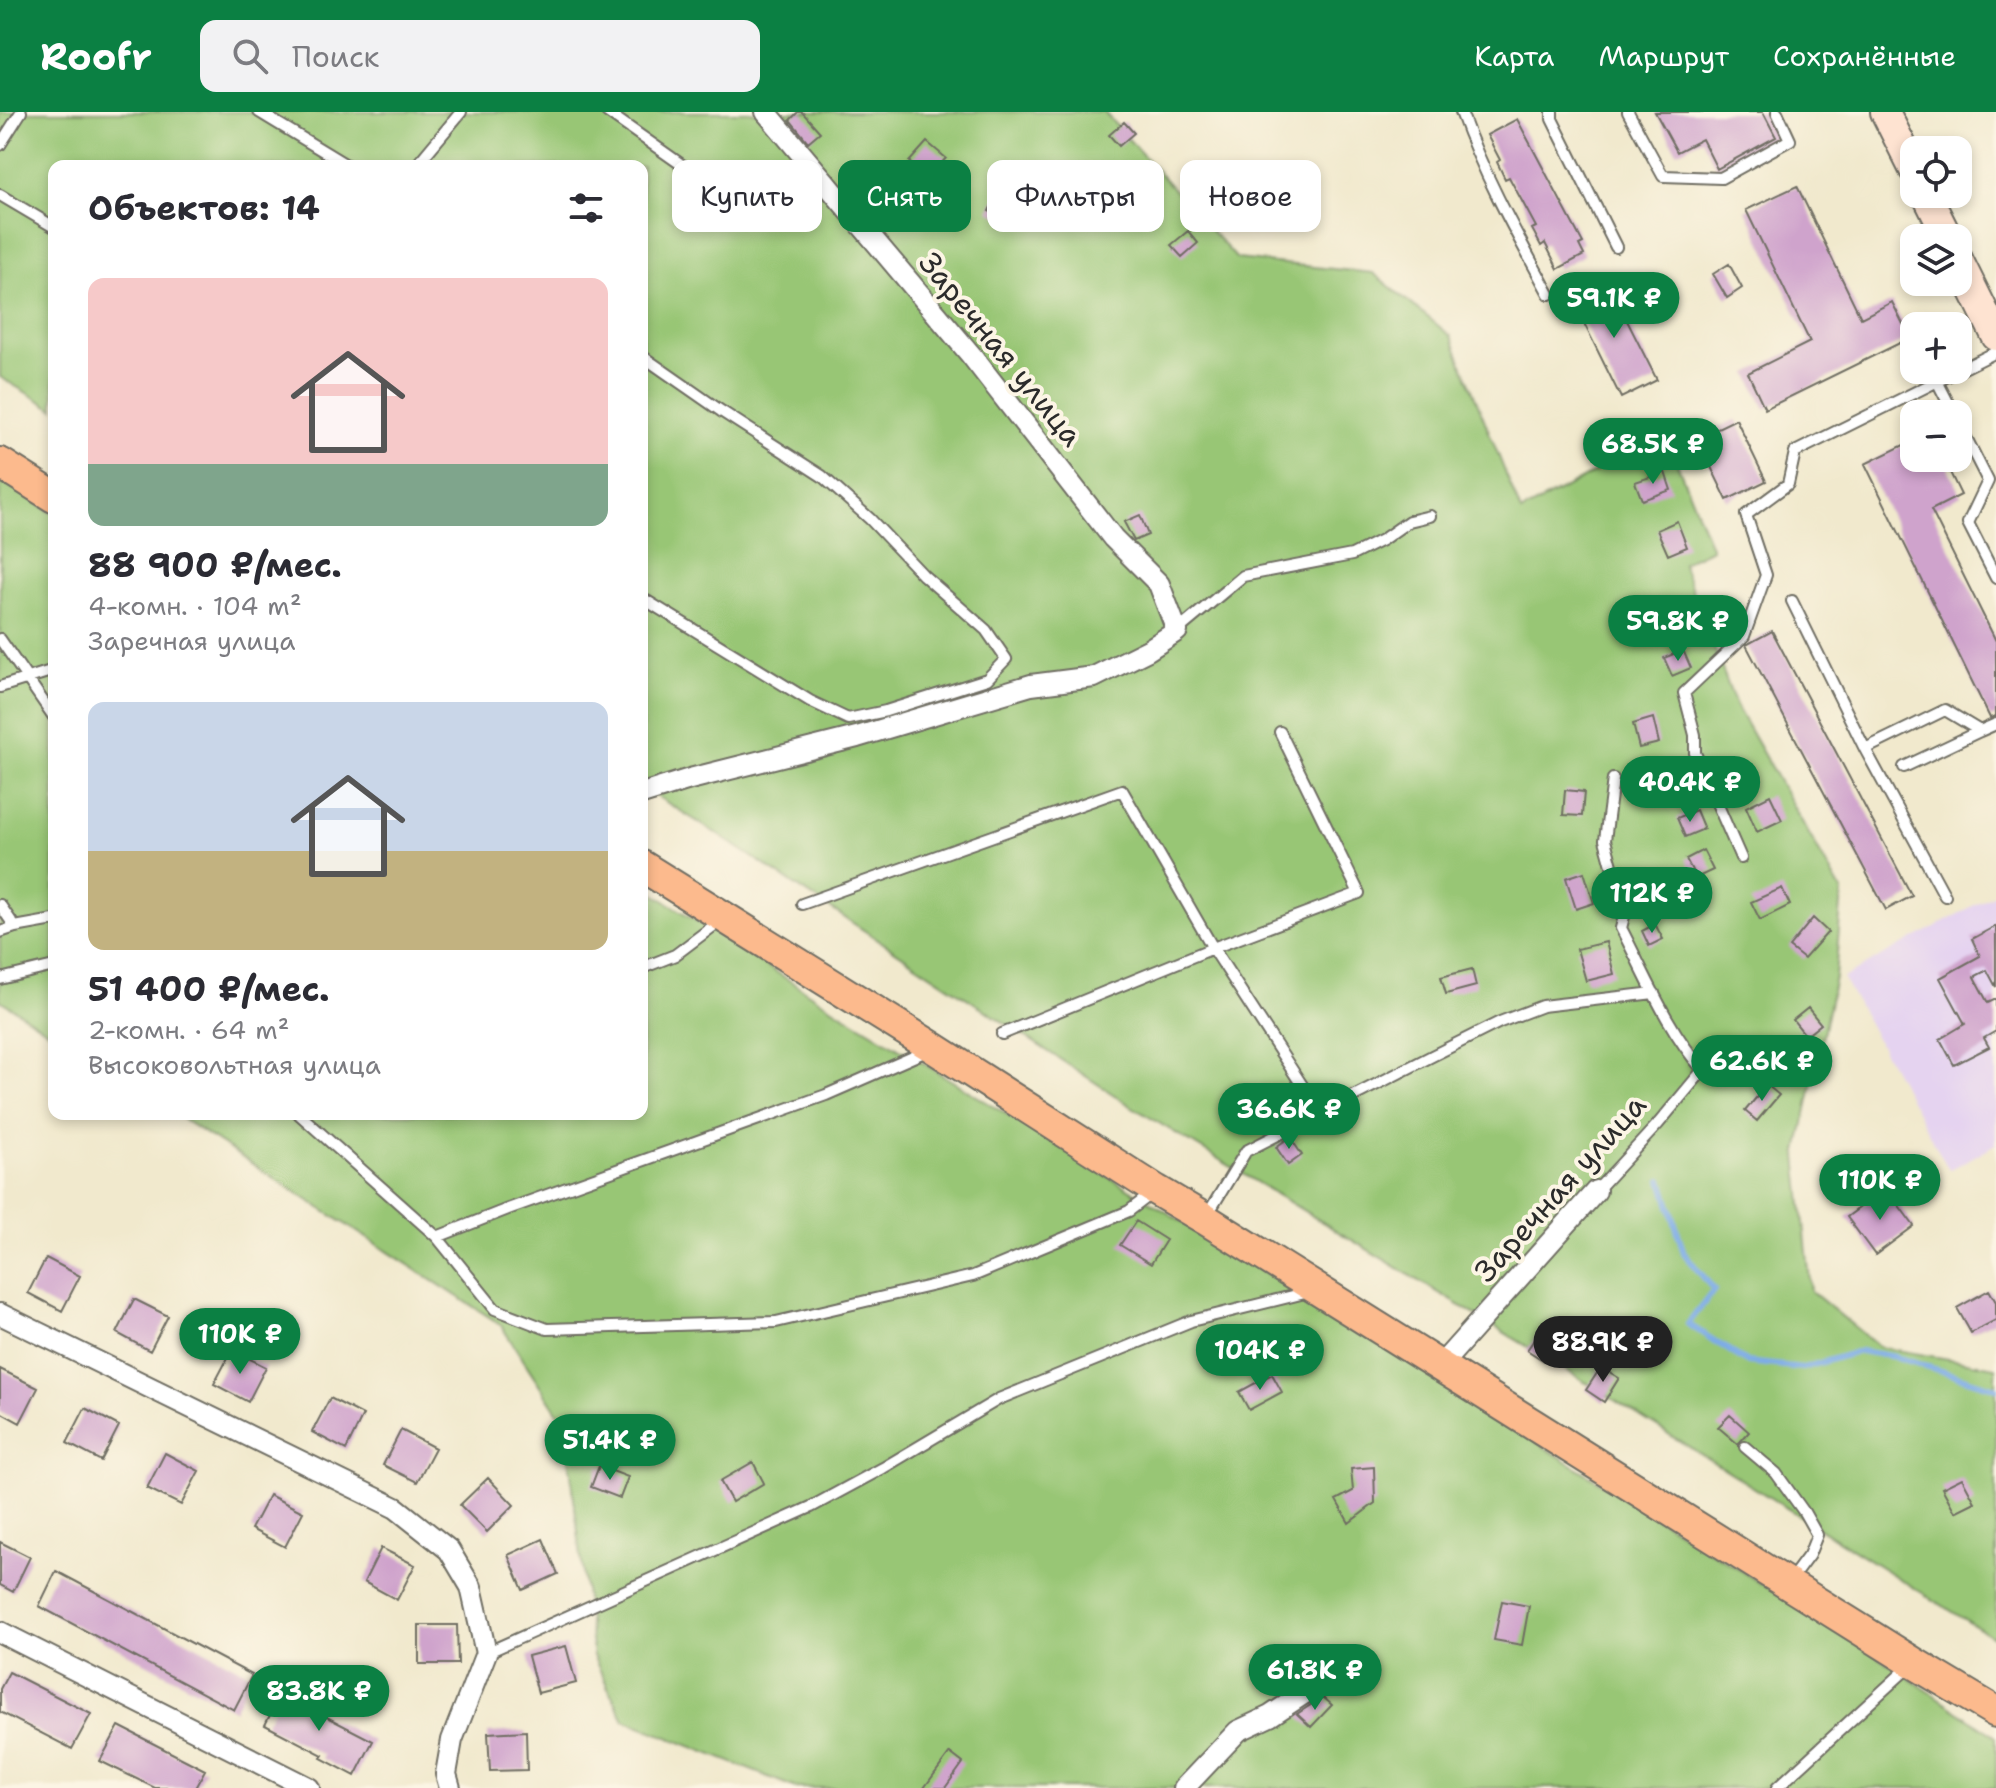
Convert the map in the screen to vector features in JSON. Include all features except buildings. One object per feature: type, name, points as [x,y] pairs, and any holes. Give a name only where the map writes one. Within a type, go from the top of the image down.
[{"type":"main road","points":[[1885,112],[1900,142]]},
{"type":"main road","points":[[1972,287],[1996,336]]},
{"type":"main road","points":[[0,463],[48,493]]},
{"type":"main road","points":[[648,870],[1156,1190],[1996,1712]]},
{"type":"street","name":"Заречная улица","points":[[766,112],[971,355],[1113,538],[1159,584],[1177,631]]},
{"type":"street","points":[[648,792],[857,737],[1031,685],[1094,677],[1148,650],[1177,631]]},
{"type":"street","name":"Заречная улица","points":[[1440,1366],[1596,1191]]},
{"type":"street","points":[[0,1314],[396,1508],[449,1550],[471,1587],[486,1653],[452,1740],[446,1774],[450,1788]]},
{"type":"street","points":[[0,1632],[309,1788]]},
{"type":"street","points":[[1184,1788],[1238,1731],[1270,1716],[1317,1685]]},
{"type":"lane","points":[[0,145],[21,112]]},
{"type":"lane","points":[[259,112],[338,160]]},
{"type":"lane","points":[[421,160],[461,112]]},
{"type":"lane","points":[[607,112],[675,160]]},
{"type":"lane","points":[[1461,112],[1506,214],[1549,294]]},
{"type":"lane","points":[[1552,112],[1552,119],[1616,247]]},
{"type":"lane","points":[[1628,112],[1663,176],[1721,178],[1790,140],[1777,112]]},
{"type":"lane","points":[[0,195],[48,223]]},
{"type":"lane","points":[[1972,364],[1996,352]]},
{"type":"lane","points":[[648,360],[822,476],[870,519],[923,575],[986,630],[1006,659],[987,679],[886,711],[848,719],[810,701],[648,602]]},
{"type":"lane","points":[[1741,858],[1695,753],[1695,735],[1684,693],[1744,636],[1766,575],[1746,515],[1788,484],[1795,452],[1931,384]]},
{"type":"lane","points":[[1972,450],[1988,481],[1968,523],[1996,578]]},
{"type":"lane","points":[[1177,631],[1243,576],[1352,555],[1382,540],[1409,521],[1430,516]]},
{"type":"lane","points":[[1792,601],[1865,749],[1945,896]]},
{"type":"lane","points":[[0,639],[48,708]]},
{"type":"lane","points":[[0,687],[48,672]]},
{"type":"lane","points":[[1865,749],[1945,710],[1980,731]]},
{"type":"lane","points":[[1904,767],[1996,724]]},
{"type":"lane","points":[[1002,1034],[1213,948],[1359,893],[1280,732]]},
{"type":"lane","name":"Заречная улица","points":[[1596,1191],[1703,1070],[1684,1045],[1621,928],[1625,913],[1605,840],[1613,779]]},
{"type":"lane","points":[[802,904],[1122,790],[1213,948],[1320,1113]]},
{"type":"lane","points":[[0,905],[15,927]]},
{"type":"lane","points":[[648,966],[675,955],[725,917]]},
{"type":"lane","points":[[0,932],[48,921]]},
{"type":"lane","points":[[0,979],[48,967]]},
{"type":"lane","points":[[1205,1219],[1246,1151],[1432,1056],[1500,1022],[1542,1006],[1654,993]]},
{"type":"lane","points":[[437,1237],[826,1095],[934,1048]]},
{"type":"lane","points":[[306,1120],[437,1237],[495,1309],[547,1329],[776,1322],[973,1276],[1129,1211],[1156,1190]]},
{"type":"lane","points":[[486,1653],[811,1507],[999,1399],[1191,1321],[1319,1289]]},
{"type":"lane","points":[[1745,1447],[1776,1473],[1817,1535],[1809,1555],[1788,1584]]},
{"type":"lane","points":[[1777,1788],[1914,1663]]},
{"type":"shaded area","points":[[1996,893],[1996,1144],[1949,1170],[1843,978]]},
{"type":"green space","points":[[0,112],[1104,112],[1147,160],[987,160],[987,232],[1164,232],[1164,178],[1180,196],[1180,232],[1213,232],[1237,259],[1373,273],[1451,336],[1521,512],[1665,434],[1712,549],[1682,563],[1736,706],[1842,892],[1835,977],[1797,1156],[1811,1291],[1879,1347],[1996,1367],[1996,1639],[1571,1373],[1131,1106],[648,791],[648,160],[48,160],[48,405],[0,377]]},
{"type":"green space","points":[[0,480],[48,510],[48,1031],[0,1000]]},
{"type":"green space","points":[[648,890],[823,1002],[1309,1299],[1881,1659],[1996,1737],[1996,1788],[796,1788],[624,1720],[593,1656],[565,1424],[500,1324],[184,1120],[648,1120]]},
{"type":"waterway","points":[[1662,1180],[1684,1253],[1714,1290],[1688,1324],[1747,1362],[1803,1368],[1860,1351],[1896,1357],[1996,1388]]}]
